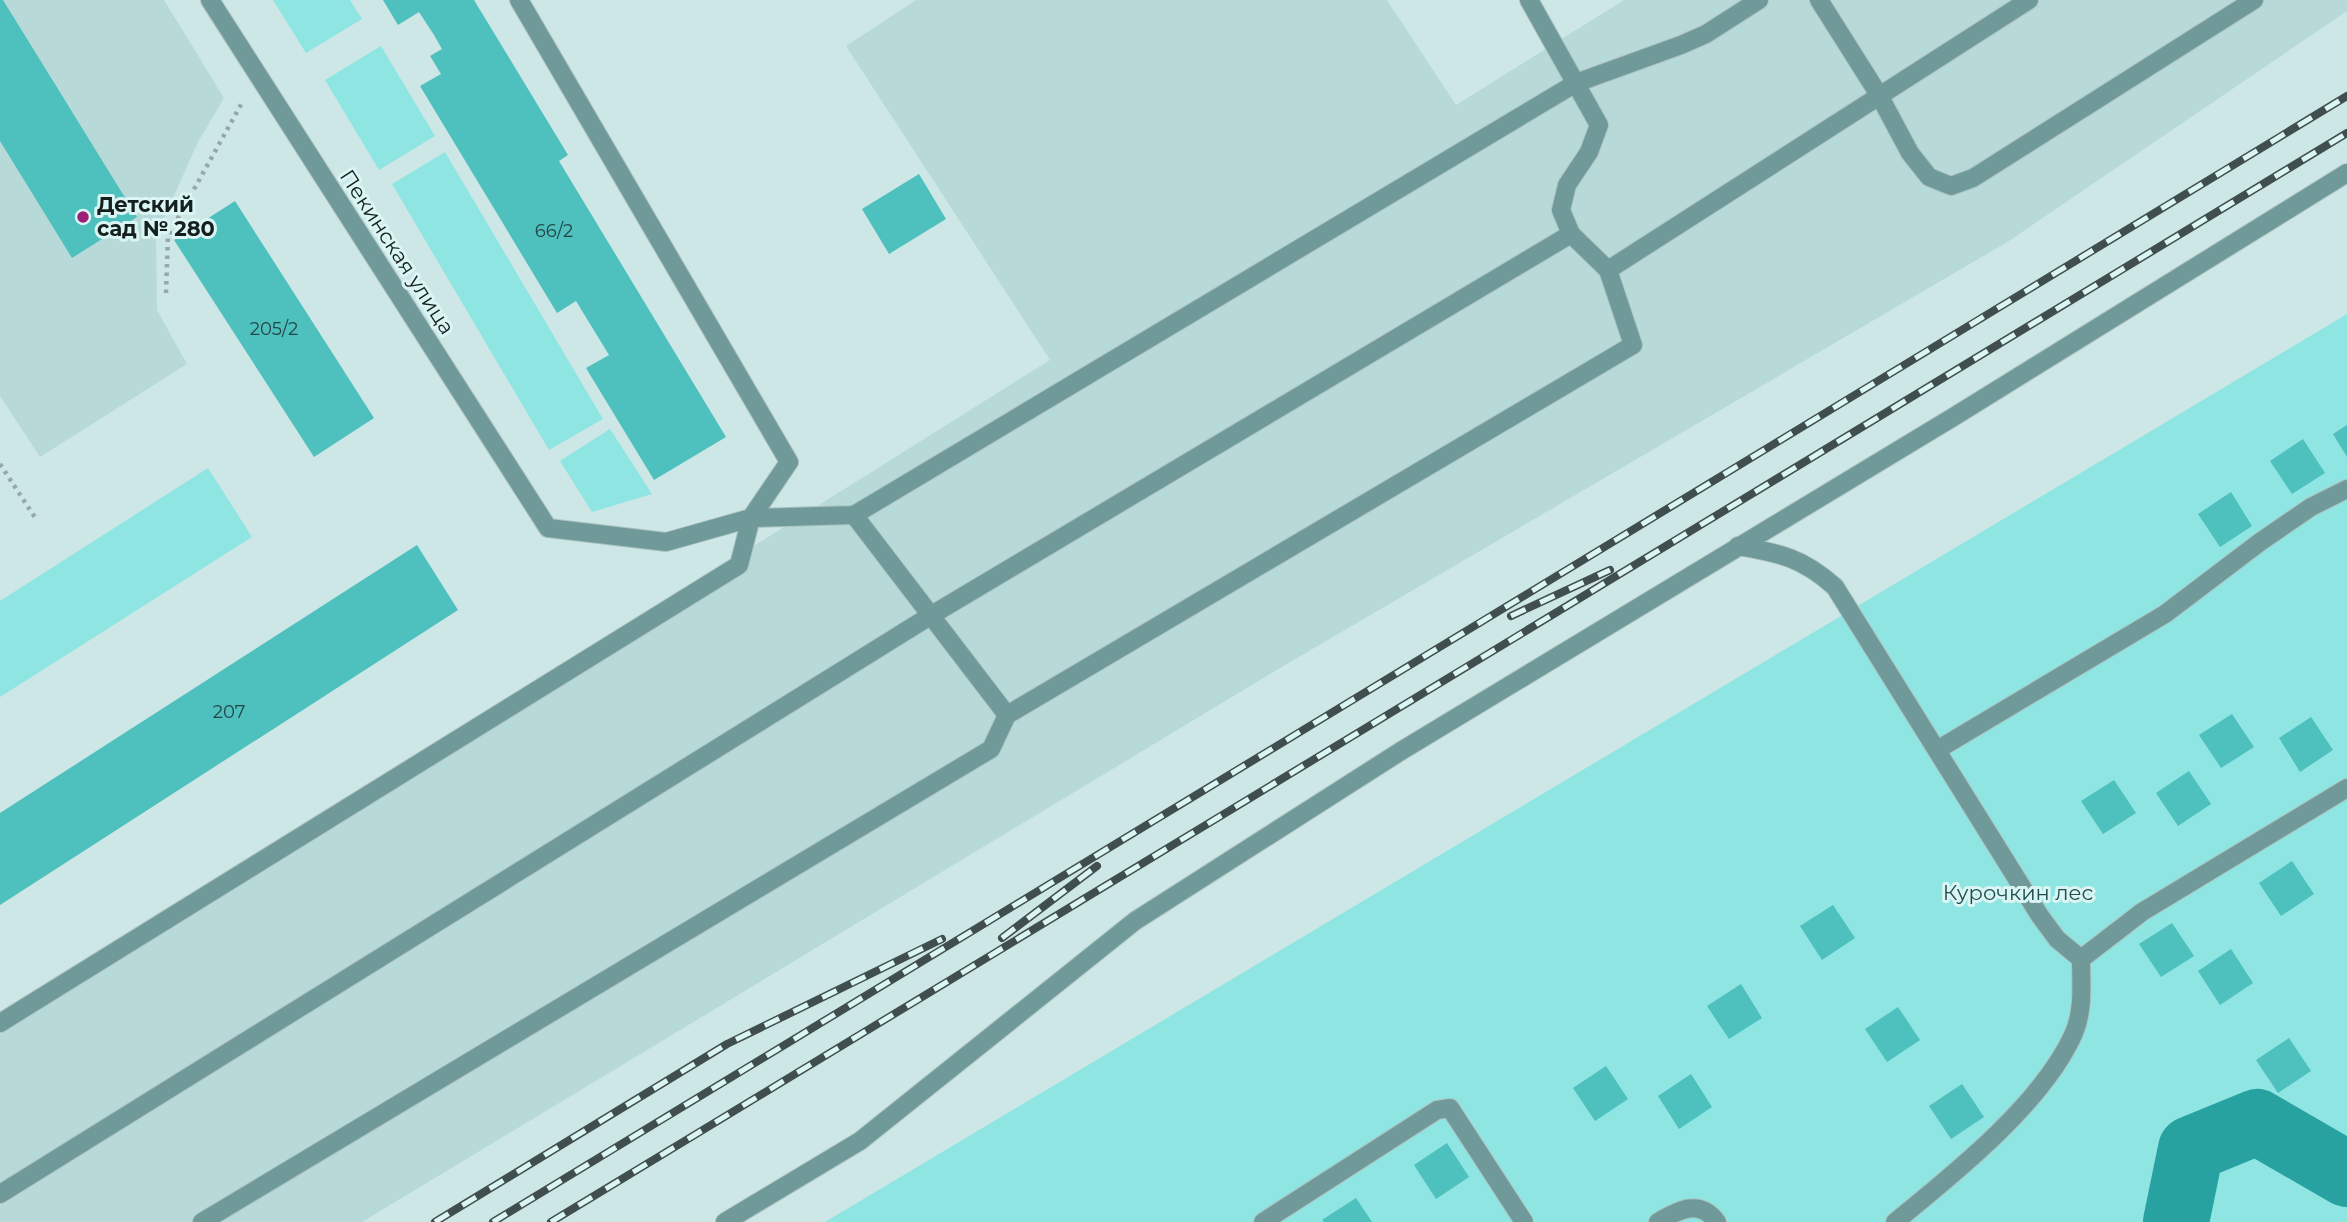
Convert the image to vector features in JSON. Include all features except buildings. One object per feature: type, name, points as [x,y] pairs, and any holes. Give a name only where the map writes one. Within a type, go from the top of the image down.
[{"type":"street","name":"Пекинская улица","points":[[210,0],[548,527],[666,542],[751,518]]},
{"type":"street","points":[[0,1023],[739,565],[751,518],[789,462],[519,0]]},
{"type":"street","points":[[751,518],[854,515],[1576,83],[1706,34],[1759,0]]},
{"type":"street","points":[[1819,0],[1879,94],[1910,153],[1929,177],[1951,186],[1973,178],[2254,0]]},
{"type":"street","points":[[1608,270],[2029,0]]},
{"type":"street","points":[[202,1222],[991,749],[1007,715],[1633,345],[1608,270],[1571,234],[1561,210],[1567,186],[1589,152],[1599,125],[1529,1]]},
{"type":"street","points":[[725,1222],[860,1141],[1135,921],[1412,744],[1955,416],[2347,173]]},
{"type":"street","points":[[0,1194],[930,616],[1571,234]]},
{"type":"street","points":[[1937,750],[2165,614],[2260,542],[2311,507],[2347,489]]},
{"type":"street","points":[[854,515],[1007,715]]},
{"type":"street","points":[[1738,546],[1783,554],[1814,568],[1835,587],[2040,916],[2057,939],[2081,958]]},
{"type":"street","points":[[2081,958],[2142,912],[2347,788]]},
{"type":"street","points":[[1895,1222],[2017,1113],[2060,1057],[2074,1032],[2081,1006],[2081,958]]},
{"type":"street","points":[[1263,1222],[1437,1110],[1450,1108],[1524,1222]]},
{"type":"street","points":[[1658,1222],[1691,1207],[1709,1211],[1717,1222]]},
{"type":"path","points":[[166,293],[168,236],[258,76]]},
{"type":"path","points":[[0,464],[36,519]]},
{"type":"shaded area","name":"Детский сад № 280","points":[[0,0],[164,0],[224,98],[198,142],[156,236],[157,310],[187,364],[40,457],[0,396]]},
{"type":"shaded area","points":[[916,0],[1387,0],[1456,105],[1624,0],[2347,0],[2347,11],[2009,241],[1280,668],[362,1222],[0,1222],[0,1019],[1050,360],[846,46]]},
{"type":"green space","points":[[273,0],[350,0],[362,19],[306,53]]},
{"type":"green space","points":[[381,46],[435,136],[379,170],[325,80]]},
{"type":"green space","points":[[445,152],[603,419],[549,450],[392,184]]},
{"type":"green space","name":"Курочкин лес","points":[[2347,314],[2347,1222],[825,1222]]},
{"type":"green space","points":[[610,429],[652,494],[592,512],[560,461]]},
{"type":"green space","points":[[208,468],[252,537],[0,697],[0,601]]},
{"type":"waterway","points":[[2176,1222],[2191,1149],[2257,1122],[2347,1174]]},
{"type":"railway","points":[[493,1222],[2347,96]]},
{"type":"railway","points":[[551,1222],[2347,133]]},
{"type":"railway","points":[[1511,616],[1610,570]]},
{"type":"railway","points":[[1002,938],[1097,866]]},
{"type":"railway","points":[[435,1222],[727,1044],[942,939]]},
{"type":"place","name":"Детский сад № 280","points":[[83,217]]}]
